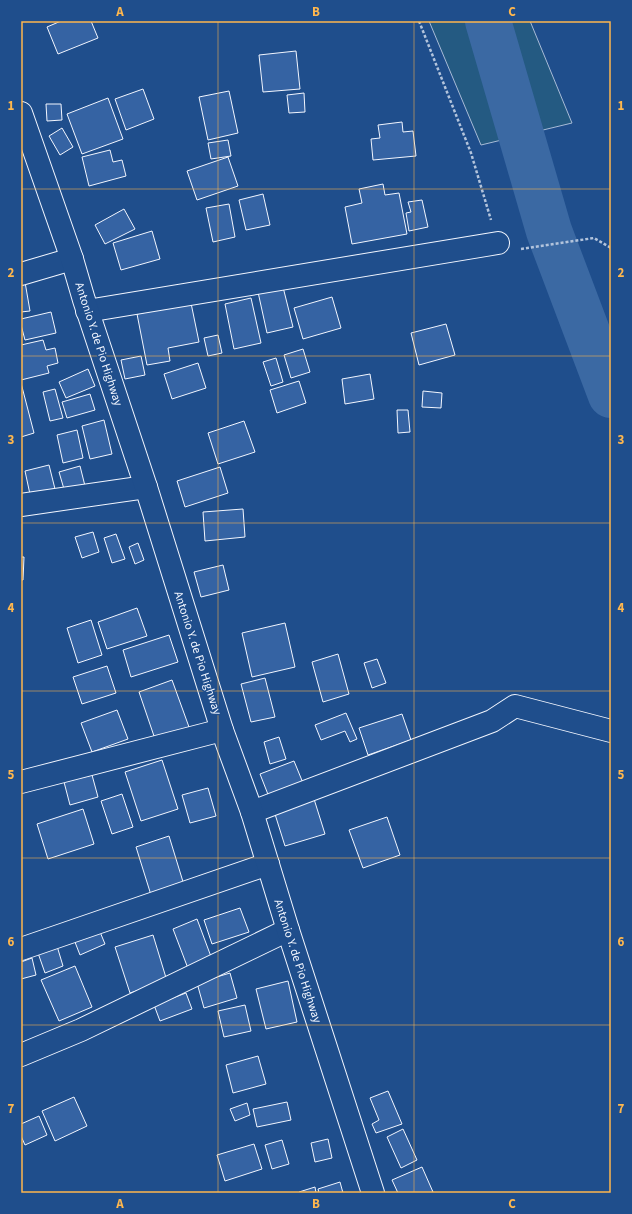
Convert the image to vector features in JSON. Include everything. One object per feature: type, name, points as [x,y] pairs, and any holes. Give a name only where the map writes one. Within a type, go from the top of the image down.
[{"type":"main road","name":"Antonio Y. de Pio Highway","points":[[21,113],[72,259],[87,312],[146,487],[222,730],[252,812],[288,930],[373,1193]]},
{"type":"main road","points":[[87,312],[507,246]]},
{"type":"main road","points":[[21,274],[72,259]]},
{"type":"main road","points":[[21,505],[146,487]]},
{"type":"main road","points":[[252,812],[492,722],[515,706],[611,731]]},
{"type":"main road","points":[[21,782],[222,730]]},
{"type":"main road","points":[[21,949],[268,864]]},
{"type":"main road","points":[[21,1055],[81,1030],[288,930]]},
{"type":"path","points":[[419,21],[507,246],[594,238],[611,248]]},
{"type":"shaded area","points":[[429,21],[530,21],[572,123],[481,145]]},
{"type":"building","points":[[61,21],[91,21],[98,38],[58,54],[47,27]]},
{"type":"building","points":[[296,51],[300,89],[263,92],[259,55]]},
{"type":"building","points":[[143,89],[154,119],[126,130],[115,99]]},
{"type":"building","points":[[229,91],[238,133],[208,140],[199,97]]},
{"type":"building","points":[[304,93],[305,112],[289,113],[287,95]]},
{"type":"building","points":[[108,98],[123,139],[82,154],[67,114]]},
{"type":"building","points":[[46,104],[61,104],[62,120],[47,121]]},
{"type":"building","points":[[402,122],[403,132],[413,131],[416,156],[373,160],[371,139],[380,138],[378,125]]},
{"type":"building","points":[[62,128],[73,147],[60,155],[49,136]]},
{"type":"building","points":[[228,140],[231,156],[211,159],[208,143]]},
{"type":"building","points":[[110,150],[113,162],[122,160],[126,176],[89,186],[82,157]]},
{"type":"building","points":[[228,157],[238,186],[197,200],[187,171]]},
{"type":"building","points":[[383,184],[385,195],[399,193],[407,234],[352,244],[345,207],[362,203],[359,189]]},
{"type":"building","points":[[263,194],[270,225],[246,230],[239,200]]},
{"type":"building","points":[[422,200],[428,227],[409,231],[406,213],[411,212],[408,202]]},
{"type":"building","points":[[229,204],[235,237],[213,242],[206,208]]},
{"type":"building","points":[[124,209],[135,229],[105,244],[95,225]]},
{"type":"building","points":[[152,231],[160,259],[121,270],[113,243]]},
{"type":"building","points":[[25,282],[30,311],[21,312],[21,283]]},
{"type":"building","points":[[283,287],[293,327],[267,333],[258,292]]},
{"type":"building","points":[[332,297],[341,328],[303,339],[294,308]]},
{"type":"building","points":[[251,298],[261,343],[234,349],[225,304]]},
{"type":"building","points":[[191,303],[199,342],[168,348],[170,361],[147,365],[137,314]]},
{"type":"building","points":[[51,312],[56,333],[25,340],[21,319]]},
{"type":"building","points":[[446,324],[455,355],[419,365],[411,333]]},
{"type":"building","points":[[218,335],[222,353],[208,356],[204,338]]},
{"type":"building","points":[[43,340],[46,350],[55,348],[58,363],[47,366],[49,373],[21,380],[21,345]]},
{"type":"building","points":[[303,349],[310,372],[291,378],[284,355]]},
{"type":"building","points":[[141,356],[145,375],[125,379],[121,360]]},
{"type":"building","points":[[276,358],[283,382],[271,386],[263,362]]},
{"type":"building","points":[[198,363],[206,388],[172,399],[164,374]]},
{"type":"building","points":[[88,369],[95,386],[66,398],[59,382]]},
{"type":"building","points":[[370,374],[374,399],[345,404],[342,379]]},
{"type":"building","points":[[299,381],[306,403],[277,413],[270,390]]},
{"type":"building","points":[[21,383],[34,433],[21,437]]},
{"type":"building","points":[[55,389],[63,418],[50,421],[43,392]]},
{"type":"building","points":[[423,391],[442,393],[441,408],[422,407]]},
{"type":"building","points":[[90,394],[95,410],[67,418],[62,402]]},
{"type":"building","points":[[397,410],[408,410],[410,432],[398,433]]},
{"type":"building","points":[[104,420],[112,454],[90,459],[82,426]]},
{"type":"building","points":[[244,421],[255,452],[218,464],[208,433]]},
{"type":"building","points":[[77,430],[83,458],[63,463],[57,435]]},
{"type":"building","points":[[49,465],[56,493],[31,499],[25,471]]},
{"type":"building","points":[[80,466],[86,490],[66,496],[59,472]]},
{"type":"building","points":[[220,467],[228,493],[185,507],[177,481]]},
{"type":"building","points":[[243,509],[245,537],[205,541],[203,512]]},
{"type":"building","points":[[93,532],[99,552],[82,558],[75,537]]},
{"type":"building","points":[[116,534],[125,559],[112,563],[104,538]]},
{"type":"building","points":[[138,543],[144,560],[135,564],[129,547]]},
{"type":"building","points":[[21,557],[24,557],[23,580],[21,580]]},
{"type":"building","points":[[223,565],[229,590],[201,597],[194,572]]},
{"type":"building","points":[[137,608],[147,636],[107,649],[98,622]]},
{"type":"building","points":[[91,620],[102,655],[78,663],[67,628]]},
{"type":"building","points":[[285,623],[295,667],[252,677],[242,633]]},
{"type":"building","points":[[169,635],[178,662],[131,677],[123,650]]},
{"type":"building","points":[[338,654],[349,694],[323,702],[312,662]]},
{"type":"building","points":[[377,659],[386,683],[372,688],[364,663]]},
{"type":"building","points":[[107,666],[116,693],[82,704],[73,677]]},
{"type":"building","points":[[265,678],[275,717],[251,722],[241,684]]},
{"type":"building","points":[[172,680],[189,727],[155,739],[139,692]]},
{"type":"building","points":[[117,710],[128,739],[92,752],[81,723]]},
{"type":"building","points":[[346,713],[357,739],[350,742],[345,731],[321,740],[315,725]]},
{"type":"building","points":[[402,714],[411,740],[368,755],[359,728]]},
{"type":"building","points":[[279,737],[286,759],[270,764],[264,742]]},
{"type":"building","points":[[162,760],[178,809],[141,821],[125,772]]},
{"type":"building","points":[[294,761],[303,783],[269,797],[260,774]]},
{"type":"building","points":[[92,775],[98,797],[70,805],[64,782]]},
{"type":"building","points":[[208,788],[216,816],[190,823],[182,795]]},
{"type":"building","points":[[122,794],[133,827],[112,834],[101,801]]},
{"type":"building","points":[[314,799],[325,834],[285,846],[274,811]]},
{"type":"building","points":[[83,809],[94,844],[48,859],[37,824]]},
{"type":"building","points":[[387,817],[400,855],[363,868],[349,830]]},
{"type":"building","points":[[169,836],[184,885],[151,895],[136,847]]},
{"type":"building","points":[[240,908],[249,932],[212,944],[204,920]]},
{"type":"building","points":[[197,919],[213,962],[189,971],[173,929]]},
{"type":"building","points":[[98,927],[105,944],[80,955],[73,937]]},
{"type":"building","points":[[153,935],[167,981],[130,993],[115,947]]},
{"type":"building","points":[[57,946],[63,966],[45,973],[38,953]]},
{"type":"building","points":[[32,958],[36,975],[21,979],[21,962]]},
{"type":"building","points":[[75,966],[92,1007],[59,1021],[41,980]]},
{"type":"building","points":[[230,973],[237,998],[204,1008],[197,983]]},
{"type":"building","points":[[288,981],[297,1022],[266,1029],[256,989]]},
{"type":"building","points":[[186,993],[192,1009],[160,1021],[154,1005]]},
{"type":"building","points":[[245,1005],[251,1031],[224,1037],[218,1011]]},
{"type":"building","points":[[258,1056],[266,1084],[233,1093],[226,1065]]},
{"type":"building","points":[[388,1091],[402,1124],[376,1133],[372,1124],[379,1120],[370,1098]]},
{"type":"building","points":[[74,1097],[87,1126],[55,1141],[42,1111]]},
{"type":"building","points":[[287,1102],[291,1120],[257,1127],[253,1109]]},
{"type":"building","points":[[247,1103],[250,1115],[235,1121],[230,1109]]},
{"type":"building","points":[[39,1116],[47,1135],[25,1145],[21,1136],[21,1124]]},
{"type":"building","points":[[403,1129],[417,1160],[401,1168],[387,1137]]},
{"type":"building","points":[[328,1139],[332,1158],[315,1162],[311,1143]]},
{"type":"building","points":[[282,1140],[289,1164],[272,1169],[265,1145]]},
{"type":"building","points":[[254,1144],[262,1169],[225,1181],[217,1155]]},
{"type":"building","points":[[422,1167],[433,1192],[398,1193],[392,1180]]},
{"type":"building","points":[[340,1182],[343,1193],[319,1193],[318,1189]]},
{"type":"building","points":[[315,1187],[316,1193],[299,1193],[299,1192]]},
{"type":"waterway","points":[[488,21],[549,231],[611,395]]}]
